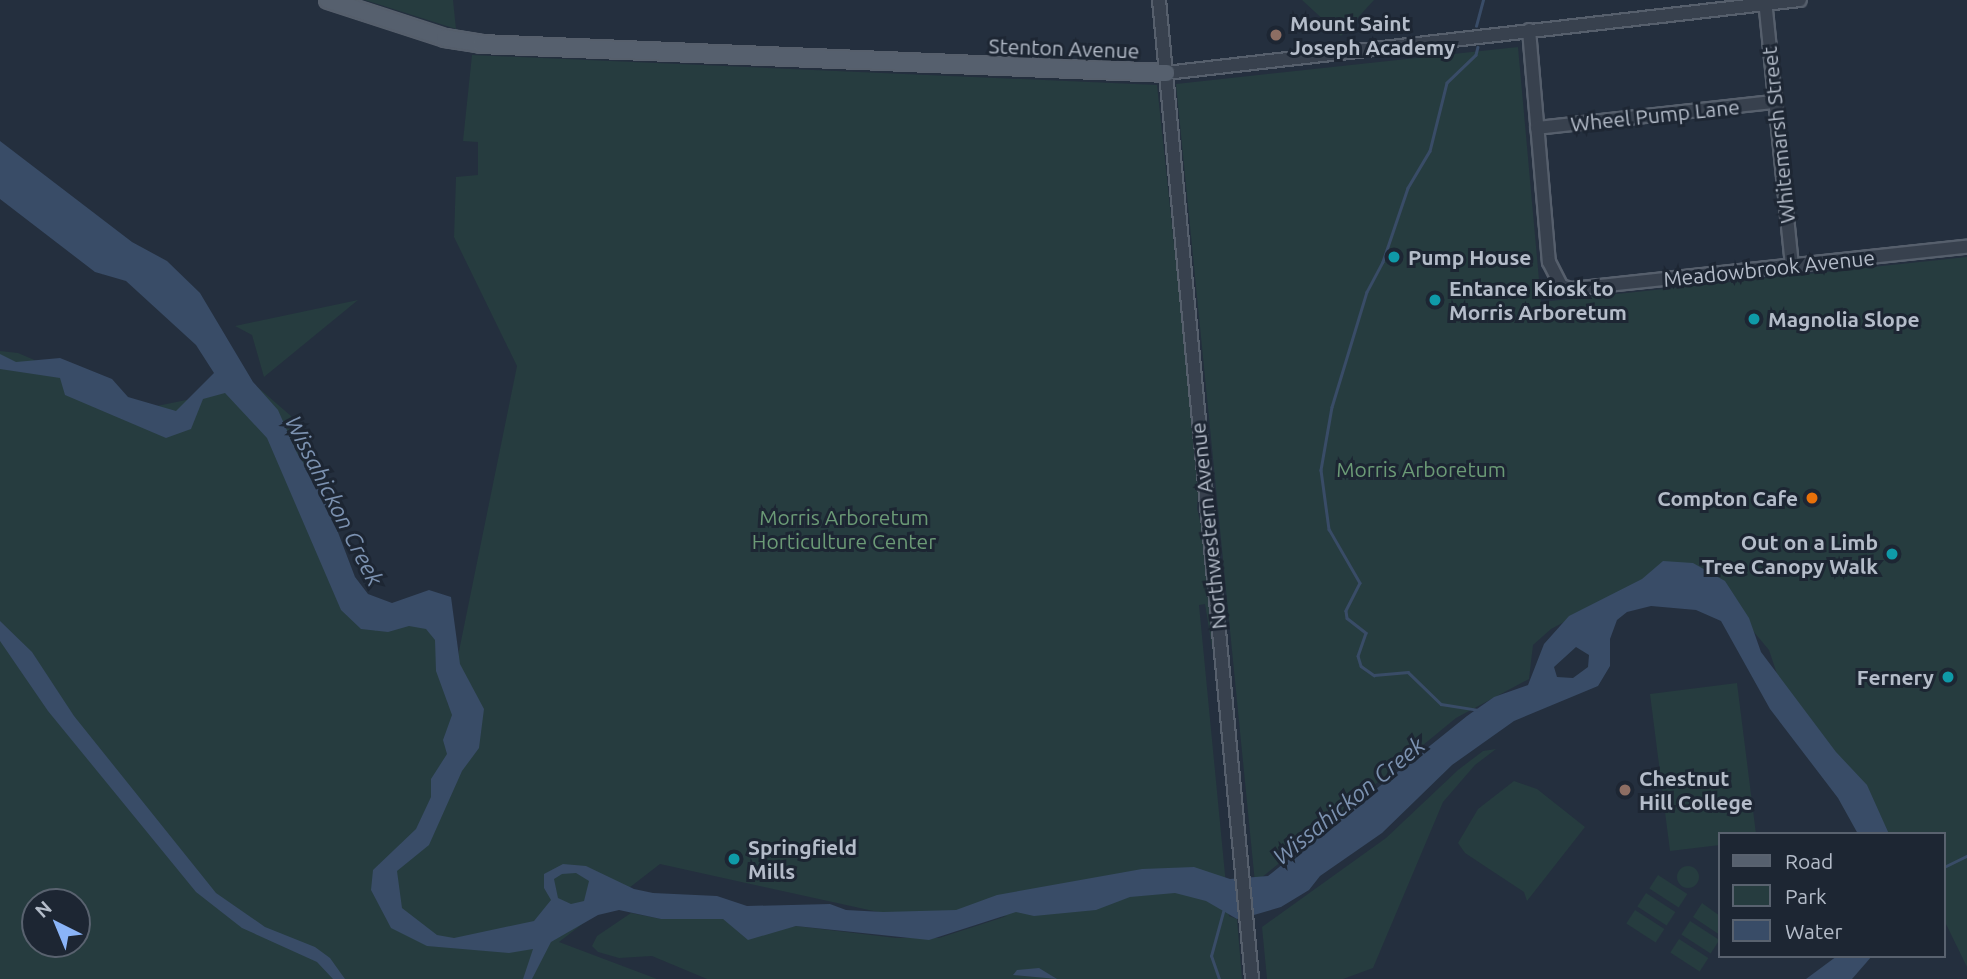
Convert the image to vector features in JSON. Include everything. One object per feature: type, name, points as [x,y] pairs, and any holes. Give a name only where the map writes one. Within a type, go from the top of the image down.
[{"type":"main road","name":"Stenton Avenue","points":[[328,0],[445,38],[481,44],[1166,73]]},
{"type":"street","name":"Northwestern Avenue","points":[[1159,0],[1252,979]]},
{"type":"street","name":"Stenton Avenue","points":[[1166,73],[1529,30],[1681,6],[1800,0]]},
{"type":"street","name":"Whitemarsh Street","points":[[1765,2],[1792,266]]},
{"type":"street","points":[[1529,30],[1537,128]]},
{"type":"street","name":"Wheel Pump Lane","points":[[1537,128],[1774,102]]},
{"type":"street","name":"Meadowbrook Avenue","points":[[1537,128],[1549,262],[1557,282],[1571,289],[1967,247]]},
{"type":"green space","points":[[365,0],[453,0],[456,29]]},
{"type":"green space","points":[[1302,0],[1374,0],[1341,36]]},
{"type":"green space","name":"Morris Arboretum","points":[[1518,47],[1541,302],[1967,257],[1967,967],[1946,924],[1946,832],[1880,832],[1791,716],[1769,650],[1732,606],[1596,605],[1551,629],[1533,645],[1529,679],[1456,718],[1255,883],[1176,84]]},
{"type":"green space","name":"Morris Arboretum Horticulture Center","points":[[472,55],[1157,85],[1199,479],[1197,508],[1204,538],[1214,659],[1205,604],[1199,605],[1229,916],[1237,919],[1242,979],[707,979],[652,956],[619,958],[598,952],[592,946],[597,936],[631,913],[661,919],[723,919],[757,935],[796,926],[896,938],[939,938],[1007,916],[928,923],[660,864],[559,942],[657,979],[0,979],[0,351],[18,353],[147,408],[196,398],[226,360],[291,416],[348,606],[376,617],[400,601],[433,602],[448,705],[517,366],[454,237],[456,177],[478,175],[478,142],[463,141]]},
{"type":"green space","points":[[358,300],[264,377],[252,335],[235,326]]},
{"type":"green space","points":[[1737,683],[1756,832],[1718,832],[1718,845],[1670,851],[1650,694]]},
{"type":"green space","points":[[1496,749],[1475,765],[1443,802],[1373,968],[1343,979],[1267,979],[1262,927],[1386,838],[1458,770],[1483,751]]},
{"type":"green space","points":[[1514,781],[1537,789],[1585,827],[1527,901],[1524,892],[1465,853],[1458,843],[1478,809]]},
{"type":"green space","points":[[1688,866],[1696,869],[1699,877],[1696,885],[1688,888],[1680,885],[1677,877],[1680,869]]},
{"type":"green space","points":[[1658,875],[1687,894],[1679,907],[1649,888]]},
{"type":"green space","points":[[1646,893],[1675,912],[1667,925],[1637,906]]},
{"type":"green space","points":[[1702,903],[1718,915],[1718,934],[1693,917]]},
{"type":"green space","points":[[1635,910],[1664,929],[1656,942],[1626,923]]},
{"type":"green space","points":[[1690,921],[1718,939],[1711,953],[1681,934]]},
{"type":"green space","points":[[1679,939],[1708,958],[1700,971],[1670,952]]},
{"type":"water","points":[[0,141],[132,242],[167,261],[200,293],[253,382],[278,410],[297,453],[323,493],[355,577],[368,594],[392,603],[429,590],[451,597],[460,664],[484,709],[479,748],[462,771],[429,845],[397,871],[402,908],[437,935],[454,938],[534,921],[551,900],[544,888],[544,874],[563,864],[586,866],[634,889],[653,893],[717,896],[747,906],[830,904],[846,910],[883,912],[956,910],[997,895],[1142,869],[1194,867],[1230,879],[1268,876],[1467,716],[1494,697],[1528,685],[1544,644],[1569,616],[1642,579],[1663,561],[1693,563],[1725,581],[1749,618],[1761,652],[1836,752],[1867,785],[1888,832],[1857,832],[1838,798],[1770,709],[1721,621],[1696,610],[1651,606],[1627,612],[1617,620],[1610,639],[1610,666],[1598,686],[1514,721],[1452,765],[1382,833],[1320,876],[1309,890],[1281,907],[1237,919],[1206,901],[1175,893],[1130,897],[1096,910],[1034,916],[1016,912],[929,940],[796,926],[748,940],[723,919],[661,919],[619,910],[598,915],[551,942],[532,979],[523,979],[533,949],[509,953],[427,946],[391,928],[371,890],[373,870],[416,829],[431,797],[431,779],[447,754],[443,740],[452,715],[436,671],[435,640],[426,629],[409,626],[388,632],[361,629],[341,610],[267,438],[225,393],[203,399],[191,429],[166,438],[65,395],[60,378],[0,369],[0,354],[16,362],[60,358],[112,379],[128,397],[176,411],[214,373],[196,345],[126,281],[95,272],[0,199]],"holes":[[[1576,647],[1589,655],[1588,667],[1573,678],[1557,677],[1554,667]],[[576,873],[589,881],[584,901],[571,904],[558,898],[554,879],[562,874]]]},
{"type":"water","points":[[0,621],[32,652],[74,716],[216,893],[265,927],[315,947],[330,958],[345,979],[333,979],[317,962],[242,928],[196,892],[48,711],[0,641]]},
{"type":"water","points":[[1834,958],[1870,958],[1852,979],[1806,979]]},
{"type":"water","points":[[1039,968],[1057,979],[1013,975],[1017,970]]},
{"type":"waterway","points":[[1476,26],[1483,0]]},
{"type":"waterway","points":[[1478,47],[1476,55],[1447,83],[1430,151],[1408,188],[1383,262],[1367,292],[1332,407],[1321,470],[1329,529],[1360,583],[1346,611],[1347,618],[1366,633],[1358,656],[1361,666],[1374,675],[1408,672],[1441,704],[1478,710]]},
{"type":"waterway","points":[[1946,866],[1967,856]]},
{"type":"waterway","points":[[1219,979],[1211,956],[1223,912]]},
{"type":"place","name":"Mount Saint Joseph Academy","points":[[1276,35]]},
{"type":"place","name":"Pump House","points":[[1394,257]]},
{"type":"place","name":"Entance Kiosk to Morris Arboretum","points":[[1435,300]]},
{"type":"place","name":"Magnolia Slope","points":[[1754,319]]},
{"type":"place","name":"Compton Cafe","points":[[1812,498]]},
{"type":"place","name":"Out on a Limb Tree Canopy Walk","points":[[1892,554]]},
{"type":"place","name":"Fernery","points":[[1948,677]]},
{"type":"place","name":"Chestnut Hill College","points":[[1625,790]]},
{"type":"place","name":"Springfield Mills","points":[[734,859]]},
{"type":"water label","name":"Wissahickon Creek","points":[[334,501]]},
{"type":"water label","name":"Wissahickon Creek","points":[[1349,801]]}]
